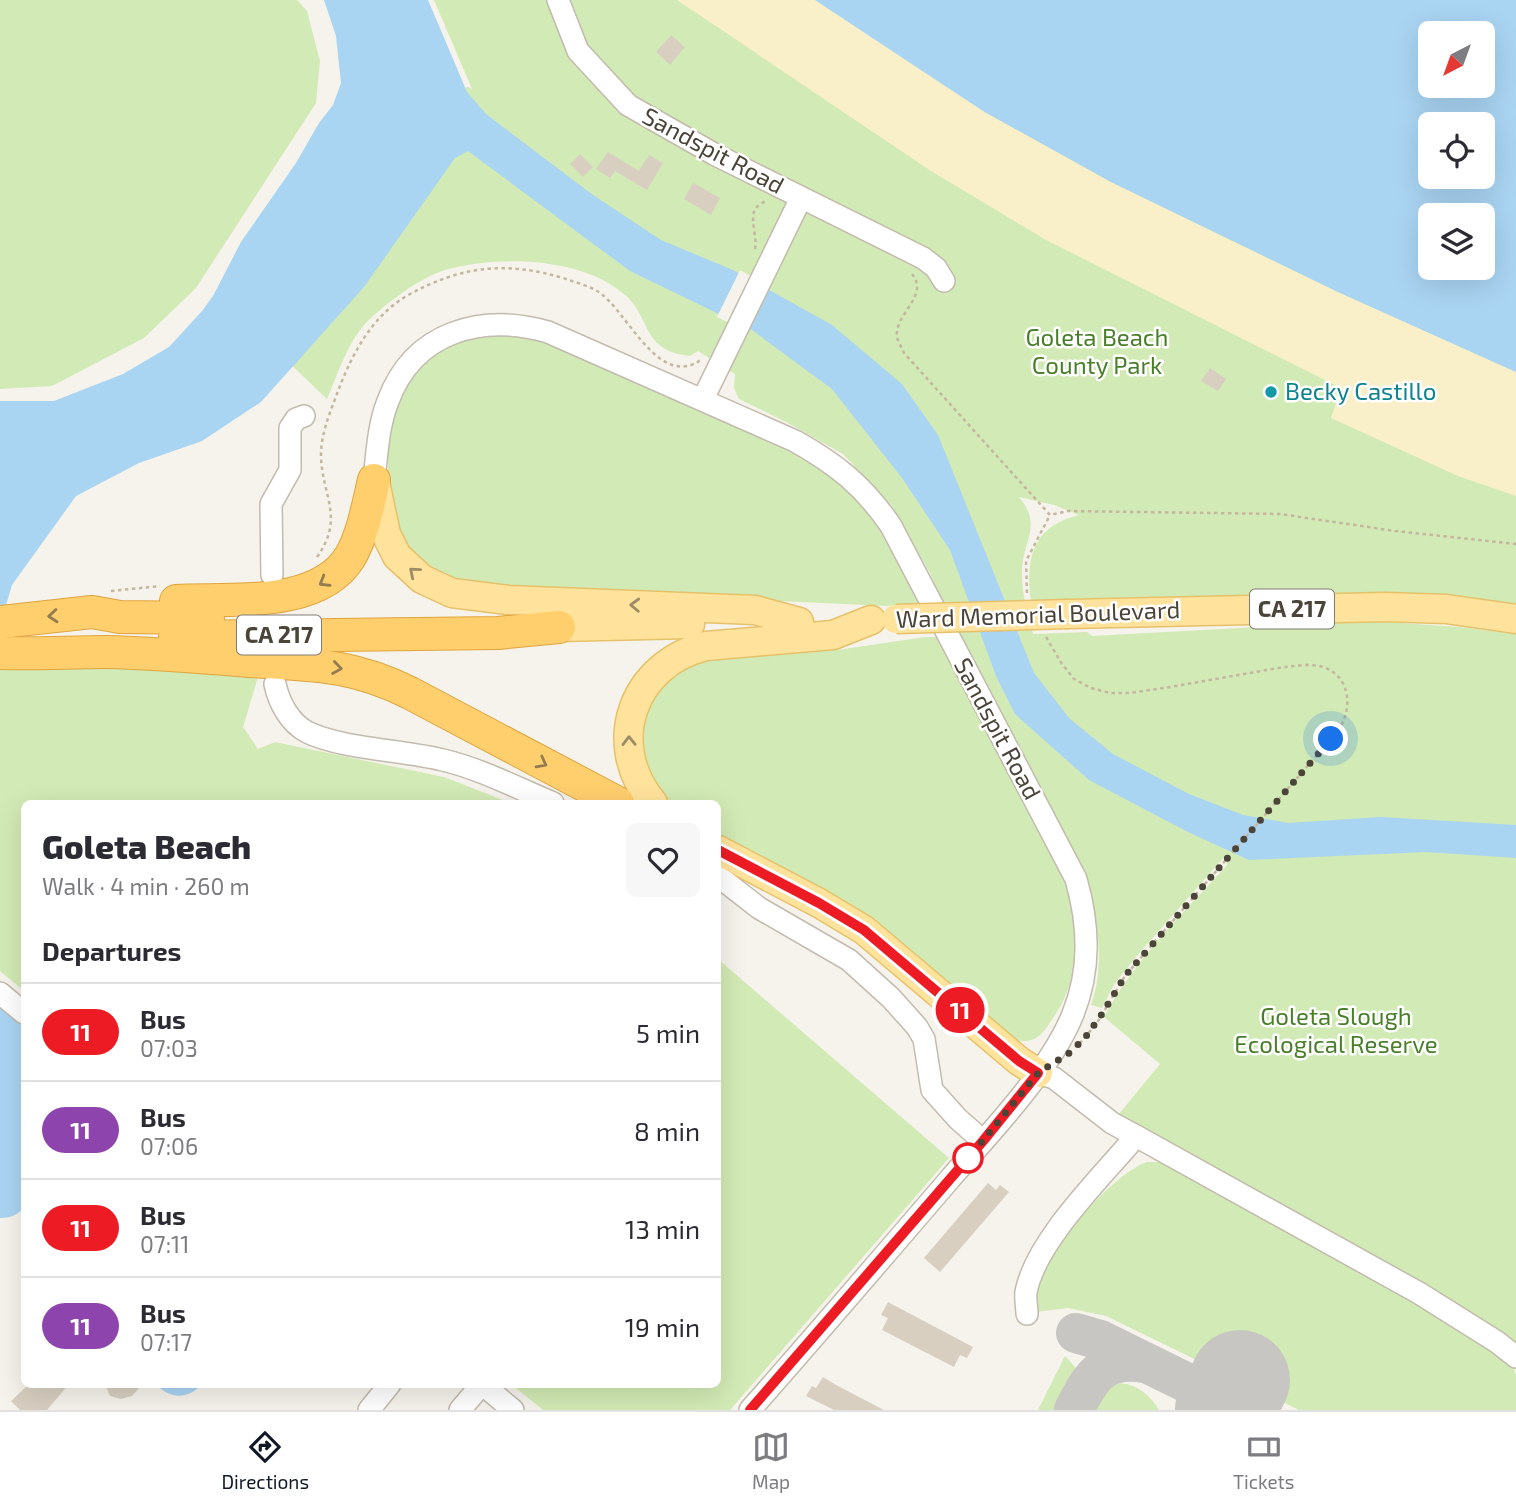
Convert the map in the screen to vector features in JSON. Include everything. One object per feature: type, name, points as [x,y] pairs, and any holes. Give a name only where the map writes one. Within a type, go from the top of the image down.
[{"type":"highway","points":[[92,612],[119,605],[278,596],[314,588],[332,577],[350,556],[374,480]]},
{"type":"highway","name":"Ward Memorial Boulevard","points":[[6,621],[92,612],[120,617],[491,622],[559,627]]},
{"type":"highway","name":"Ward Memorial Boulevard","points":[[0,652],[55,643],[148,637],[498,633],[559,627]]},
{"type":"highway","points":[[0,652],[168,655],[313,665],[357,671],[410,693],[612,800]]},
{"type":"main road","points":[[374,480],[384,527],[397,556],[422,579],[452,593],[508,600],[755,610],[799,622]]},
{"type":"main road","name":"Ward Memorial Boulevard","points":[[559,627],[1386,607],[1446,609],[1516,619]]},
{"type":"main road","points":[[651,800],[632,766],[628,736],[638,696],[657,671],[675,657],[706,646],[833,635],[884,620]]},
{"type":"main road","points":[[721,852],[855,923],[888,948],[1019,1061],[1038,1073]]},
{"type":"street","name":"Sandspit Road","points":[[558,0],[578,51],[628,104],[714,154],[923,258],[936,268],[944,281]]},
{"type":"street","name":"Sandspit Road","points":[[702,399],[715,375],[762,258],[801,198]]},
{"type":"street","name":"Sandspit Road","points":[[374,480],[383,415],[399,378],[438,340],[469,327],[505,324],[548,332],[794,440],[847,475],[875,502],[891,526],[1076,879],[1084,907],[1086,967],[1072,1015],[1056,1049],[983,1141],[750,1410]]},
{"type":"street","points":[[272,575],[271,504],[290,470],[290,428],[296,419],[303,416]]},
{"type":"street","points":[[275,684],[285,709],[307,732],[340,741],[444,760],[545,800]]},
{"type":"street","points":[[721,878],[759,908],[849,960],[891,998],[924,1039],[932,1090],[949,1110],[983,1141]]},
{"type":"street","points":[[0,993],[21,1010]]},
{"type":"street","points":[[1038,1073],[1054,1078],[1112,1123],[1419,1293],[1516,1357]]},
{"type":"street","points":[[1027,1314],[1025,1294],[1047,1246],[1071,1212],[1136,1136]]},
{"type":"street","points":[[369,1410],[387,1388]]},
{"type":"street","points":[[460,1410],[479,1388]]},
{"type":"street","points":[[487,1388],[513,1410]]},
{"type":"path","points":[[762,258],[756,243],[753,212],[756,205],[769,200]]},
{"type":"path","points":[[909,270],[916,279],[918,288],[898,325],[897,337],[904,353],[1050,515]]},
{"type":"path","points":[[1028,600],[1026,561],[1050,515],[1068,511],[1280,514],[1395,531],[1516,544]]},
{"type":"path","points":[[1044,633],[1074,679],[1091,688],[1110,693],[1160,688],[1284,667],[1322,667],[1339,678],[1348,701],[1343,723],[1331,739],[1125,976],[1097,1023],[1076,1046]]},
{"type":"green space","points":[[0,0],[297,0],[307,11],[320,61],[316,103],[196,288],[144,338],[52,386],[0,389]]},
{"type":"green space","points":[[434,0],[815,0],[983,111],[1516,372],[1516,605],[1387,593],[1031,601],[1031,558],[1036,546],[1051,527],[1079,515],[1054,505],[1019,497],[1030,517],[1031,526],[1022,574],[1024,597],[1033,634],[1087,632],[1092,636],[1371,621],[1516,634],[1516,1348],[1457,1308],[1119,1114],[1160,1064],[1104,1017],[1145,956],[1227,865],[1225,856],[1115,983],[1102,1008],[1091,1005],[1099,968],[1099,950],[1090,894],[1078,859],[957,636],[930,573],[892,506],[843,454],[739,399],[734,388],[735,374],[698,351],[690,356],[674,353],[663,347],[649,332],[640,313],[624,294],[606,282],[562,266],[538,262],[489,262],[445,270],[424,279],[392,300],[359,331],[327,399],[263,338],[422,98],[468,87],[472,89]]},
{"type":"green space","points":[[493,334],[527,336],[582,357],[793,450],[828,471],[861,503],[876,523],[919,604],[887,606],[460,586],[426,568],[410,555],[402,542],[391,499],[389,452],[398,405],[421,366],[439,351],[461,340]]},
{"type":"green space","points":[[937,637],[1051,848],[1071,897],[1076,927],[1075,958],[1069,988],[1063,1002],[1042,1033],[1032,1040],[1010,1039],[721,842],[721,800],[667,800],[656,789],[640,757],[641,717],[660,683],[703,656],[803,649],[837,650]]},
{"type":"green space","points":[[0,669],[191,669],[259,674],[243,727],[258,749],[275,742],[444,777],[503,800],[21,800],[21,988],[0,971]]},
{"type":"green space","points":[[721,962],[949,1158],[730,1410],[543,1410],[516,1388],[721,1388]]},
{"type":"green space","points":[[1147,1162],[1171,1162],[1450,1318],[1513,1367],[1516,1375],[1516,1410],[1299,1410],[1106,1316],[1068,1308],[1036,1312],[1038,1285],[1045,1269],[1069,1233],[1116,1182]]},
{"type":"green space","points":[[1065,1356],[1075,1367],[1074,1381],[1060,1410],[1038,1410]]},
{"type":"green space","points":[[1120,1383],[1143,1392],[1159,1410],[1090,1410],[1104,1389]]},
{"type":"sand","points":[[677,0],[815,0],[983,111],[1111,182],[1338,292],[1516,372],[1516,496],[1458,476],[1331,418],[1341,388],[1046,240],[931,171]]},
{"type":"water","points":[[324,0],[428,0],[467,92],[486,114],[593,195],[661,240],[733,270],[832,325],[902,384],[938,435],[1034,673],[1070,719],[1113,754],[1189,794],[1243,815],[1289,823],[1381,817],[1516,825],[1516,858],[1426,852],[1249,860],[1188,832],[1089,780],[1015,714],[996,676],[950,550],[902,478],[832,389],[752,330],[630,271],[468,151],[455,158],[364,287],[261,402],[202,441],[139,463],[76,496],[12,585],[0,625],[0,401],[54,401],[123,374],[169,347],[202,311],[213,296],[241,242],[333,105],[341,83],[336,36]]},
{"type":"water","points":[[815,0],[1516,0],[1516,372],[1338,292],[1111,182],[983,111]]},
{"type":"water","points":[[0,1002],[21,1017],[21,1211],[13,1216],[0,1218]]},
{"type":"water","points":[[160,1388],[198,1388],[179,1396]]},
{"type":"pier","points":[[740,270],[770,287],[748,332],[717,317]]},
{"type":"building","points":[[671,35],[685,47],[670,65],[656,52]]},
{"type":"building","points":[[608,152],[639,171],[649,155],[663,163],[647,190],[615,171],[610,178],[596,169]]},
{"type":"building","points":[[580,154],[593,167],[583,177],[570,164]]},
{"type":"building","points":[[693,183],[720,198],[711,215],[684,199]]},
{"type":"building","points":[[1210,368],[1226,379],[1218,391],[1201,381]]},
{"type":"building","points":[[988,1183],[996,1190],[1000,1185],[1009,1192],[940,1272],[924,1258]]},
{"type":"building","points":[[888,1302],[973,1347],[967,1358],[960,1355],[954,1367],[882,1330],[888,1318],[881,1315]]},
{"type":"building","points":[[823,1377],[884,1410],[834,1410],[806,1396],[812,1386],[816,1388]]},
{"type":"building","points":[[25,1388],[66,1388],[47,1410],[20,1410],[11,1401]]},
{"type":"building","points":[[107,1388],[139,1388],[132,1396],[121,1399],[110,1396]]},
{"type":"taxiway","points":[[1076,1333],[1100,1340],[1242,1410]]},
{"type":"taxiway","points":[[1074,1410],[1086,1387],[1100,1371],[1119,1363],[1145,1363]]},
{"type":"runway","points":[[1225,1410],[1240,1380]]},
{"type":"bus line","name":"11","points":[[721,852],[855,923],[888,948],[1019,1061],[1038,1073],[983,1141],[750,1410]]},
{"type":"place","name":"Becky Castillo","points":[[1271,392]]},
{"type":"route","points":[[968,1158],[967,1160],[1038,1073],[1068,1054],[1084,1039],[1097,1023],[1125,976],[1331,739]]},
{"type":"park label","name":"Goleta Beach County Park","points":[[1097,352]]},
{"type":"park label","name":"Goleta Slough Ecological Reserve","points":[[1336,1031]]}]
